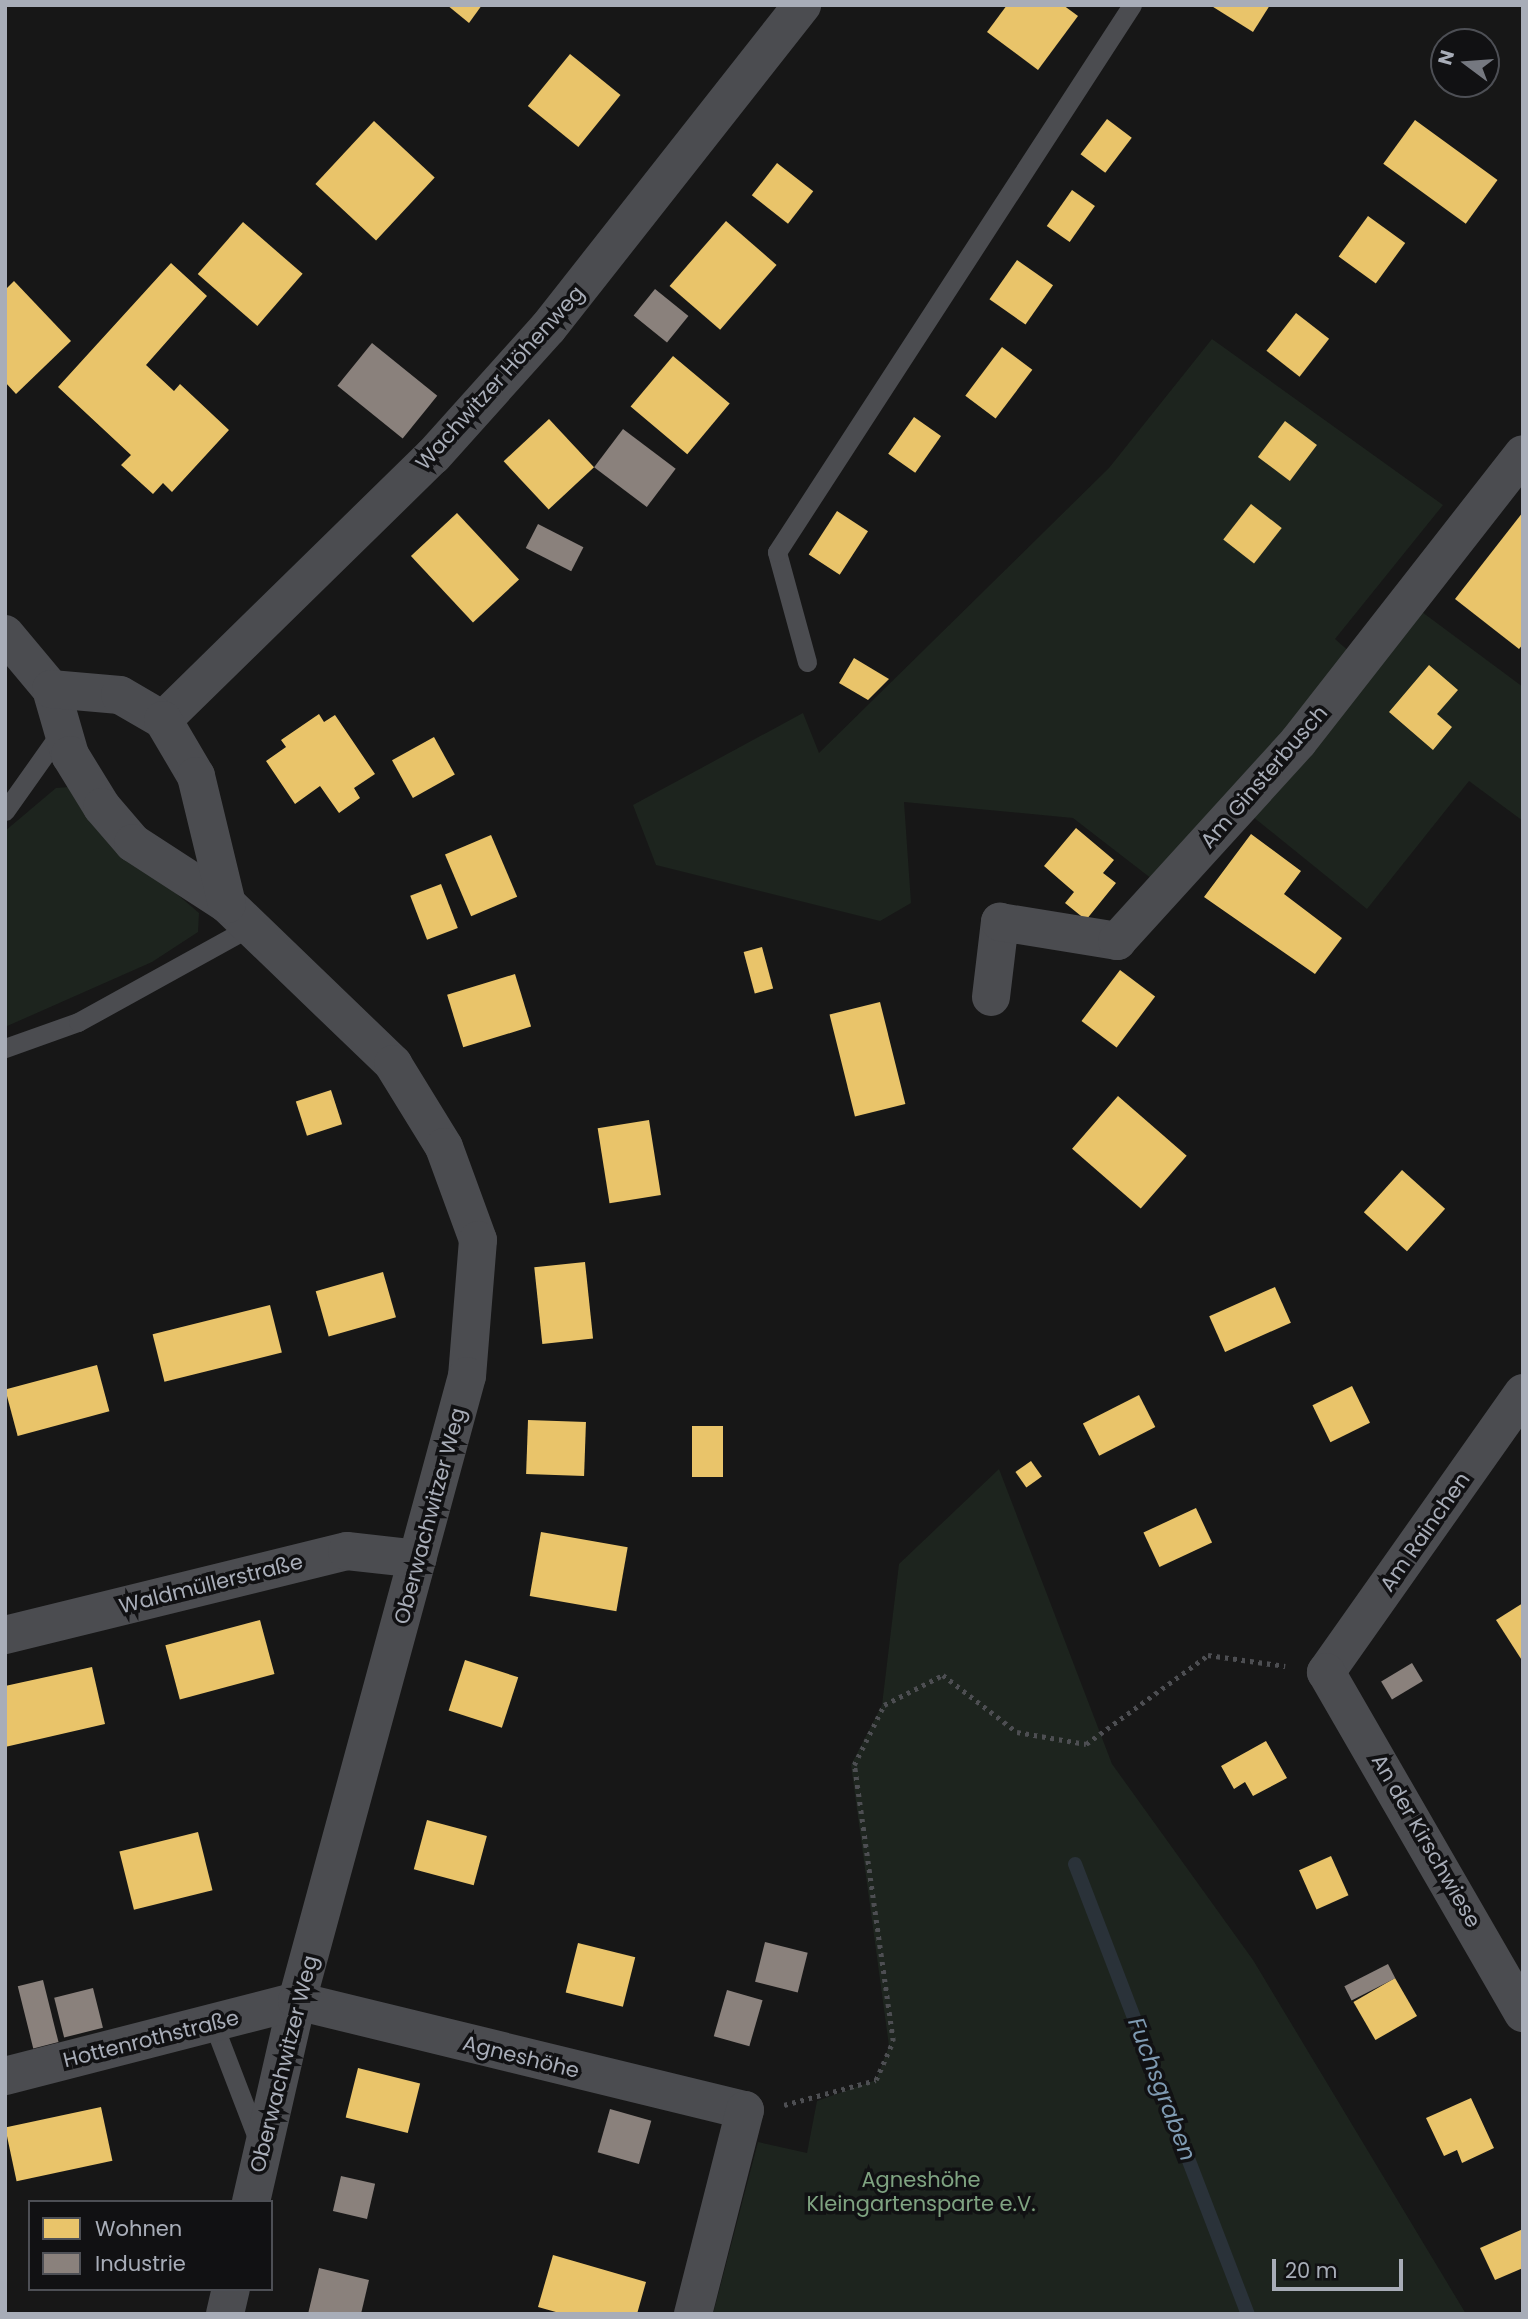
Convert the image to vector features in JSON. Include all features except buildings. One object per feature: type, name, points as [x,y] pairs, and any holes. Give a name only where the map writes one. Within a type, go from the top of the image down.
[{"type":"street","name":"Wachwitzer Höhenweg","points":[[163,720],[433,456],[548,328],[802,5]]},
{"type":"street","name":"Am Ginsterbusch","points":[[991,997],[1000,922],[1116,940],[1298,742],[1523,454]]},
{"type":"street","points":[[5,634],[51,689],[120,695],[163,720],[197,776],[240,915]]},
{"type":"street","name":"Oberwachwitzer Weg","points":[[51,689],[62,732],[102,807],[133,843],[240,915],[393,1065],[443,1147],[478,1240],[467,1376],[297,2001],[251,2200]]},
{"type":"street","name":"Am Rainchen","points":[[1326,1672],[1523,1393]]},
{"type":"street","name":"Waldmüllerstraße","points":[[5,1635],[347,1551],[418,1559]]},
{"type":"street","name":"An der Kirschwiese","points":[[1326,1672],[1523,2013]]},
{"type":"street","name":"Hottenrothstraße","points":[[5,2076],[297,2001]]},
{"type":"street","name":"Agneshöhe","points":[[297,2001],[745,2110]]},
{"type":"street","points":[[693,2314],[745,2110]]},
{"type":"street","points":[[225,2314],[230,2291]]},
{"type":"lane","points":[[807,662],[777,552],[1132,5]]},
{"type":"lane","points":[[5,810],[41,769],[62,732]]},
{"type":"lane","points":[[5,1048],[78,1022],[240,915]]},
{"type":"lane","points":[[213,2023],[262,2152]]},
{"type":"path","points":[[745,2110],[817,2101],[877,2080],[893,2042],[854,1765],[884,1705],[943,1675],[1017,1732],[1086,1744],[1208,1655],[1326,1672]]},
{"type":"green space","points":[[1212,339],[1443,505],[1335,639],[1352,654],[1152,879],[1073,818],[904,802],[911,903],[880,921],[656,865],[633,805],[803,713],[819,753],[1109,468]]},
{"type":"green space","points":[[1422,612],[1523,687],[1523,821],[1469,781],[1367,909],[1252,816]]},
{"type":"green space","points":[[69,787],[128,852],[199,913],[198,932],[152,962],[5,1027],[5,831],[56,788]]},
{"type":"green space","name":"Agneshöhe Kleingartensparte e.V.","points":[[999,1469],[1112,1764],[1253,1960],[1466,2314],[713,2314],[758,2142],[807,2153],[817,2101],[876,2080],[889,2046],[851,1765],[882,1705],[899,1564]]},
{"type":"waterway","name":"Fuchsgraben","points":[[1075,1864],[1248,2314]]}]
